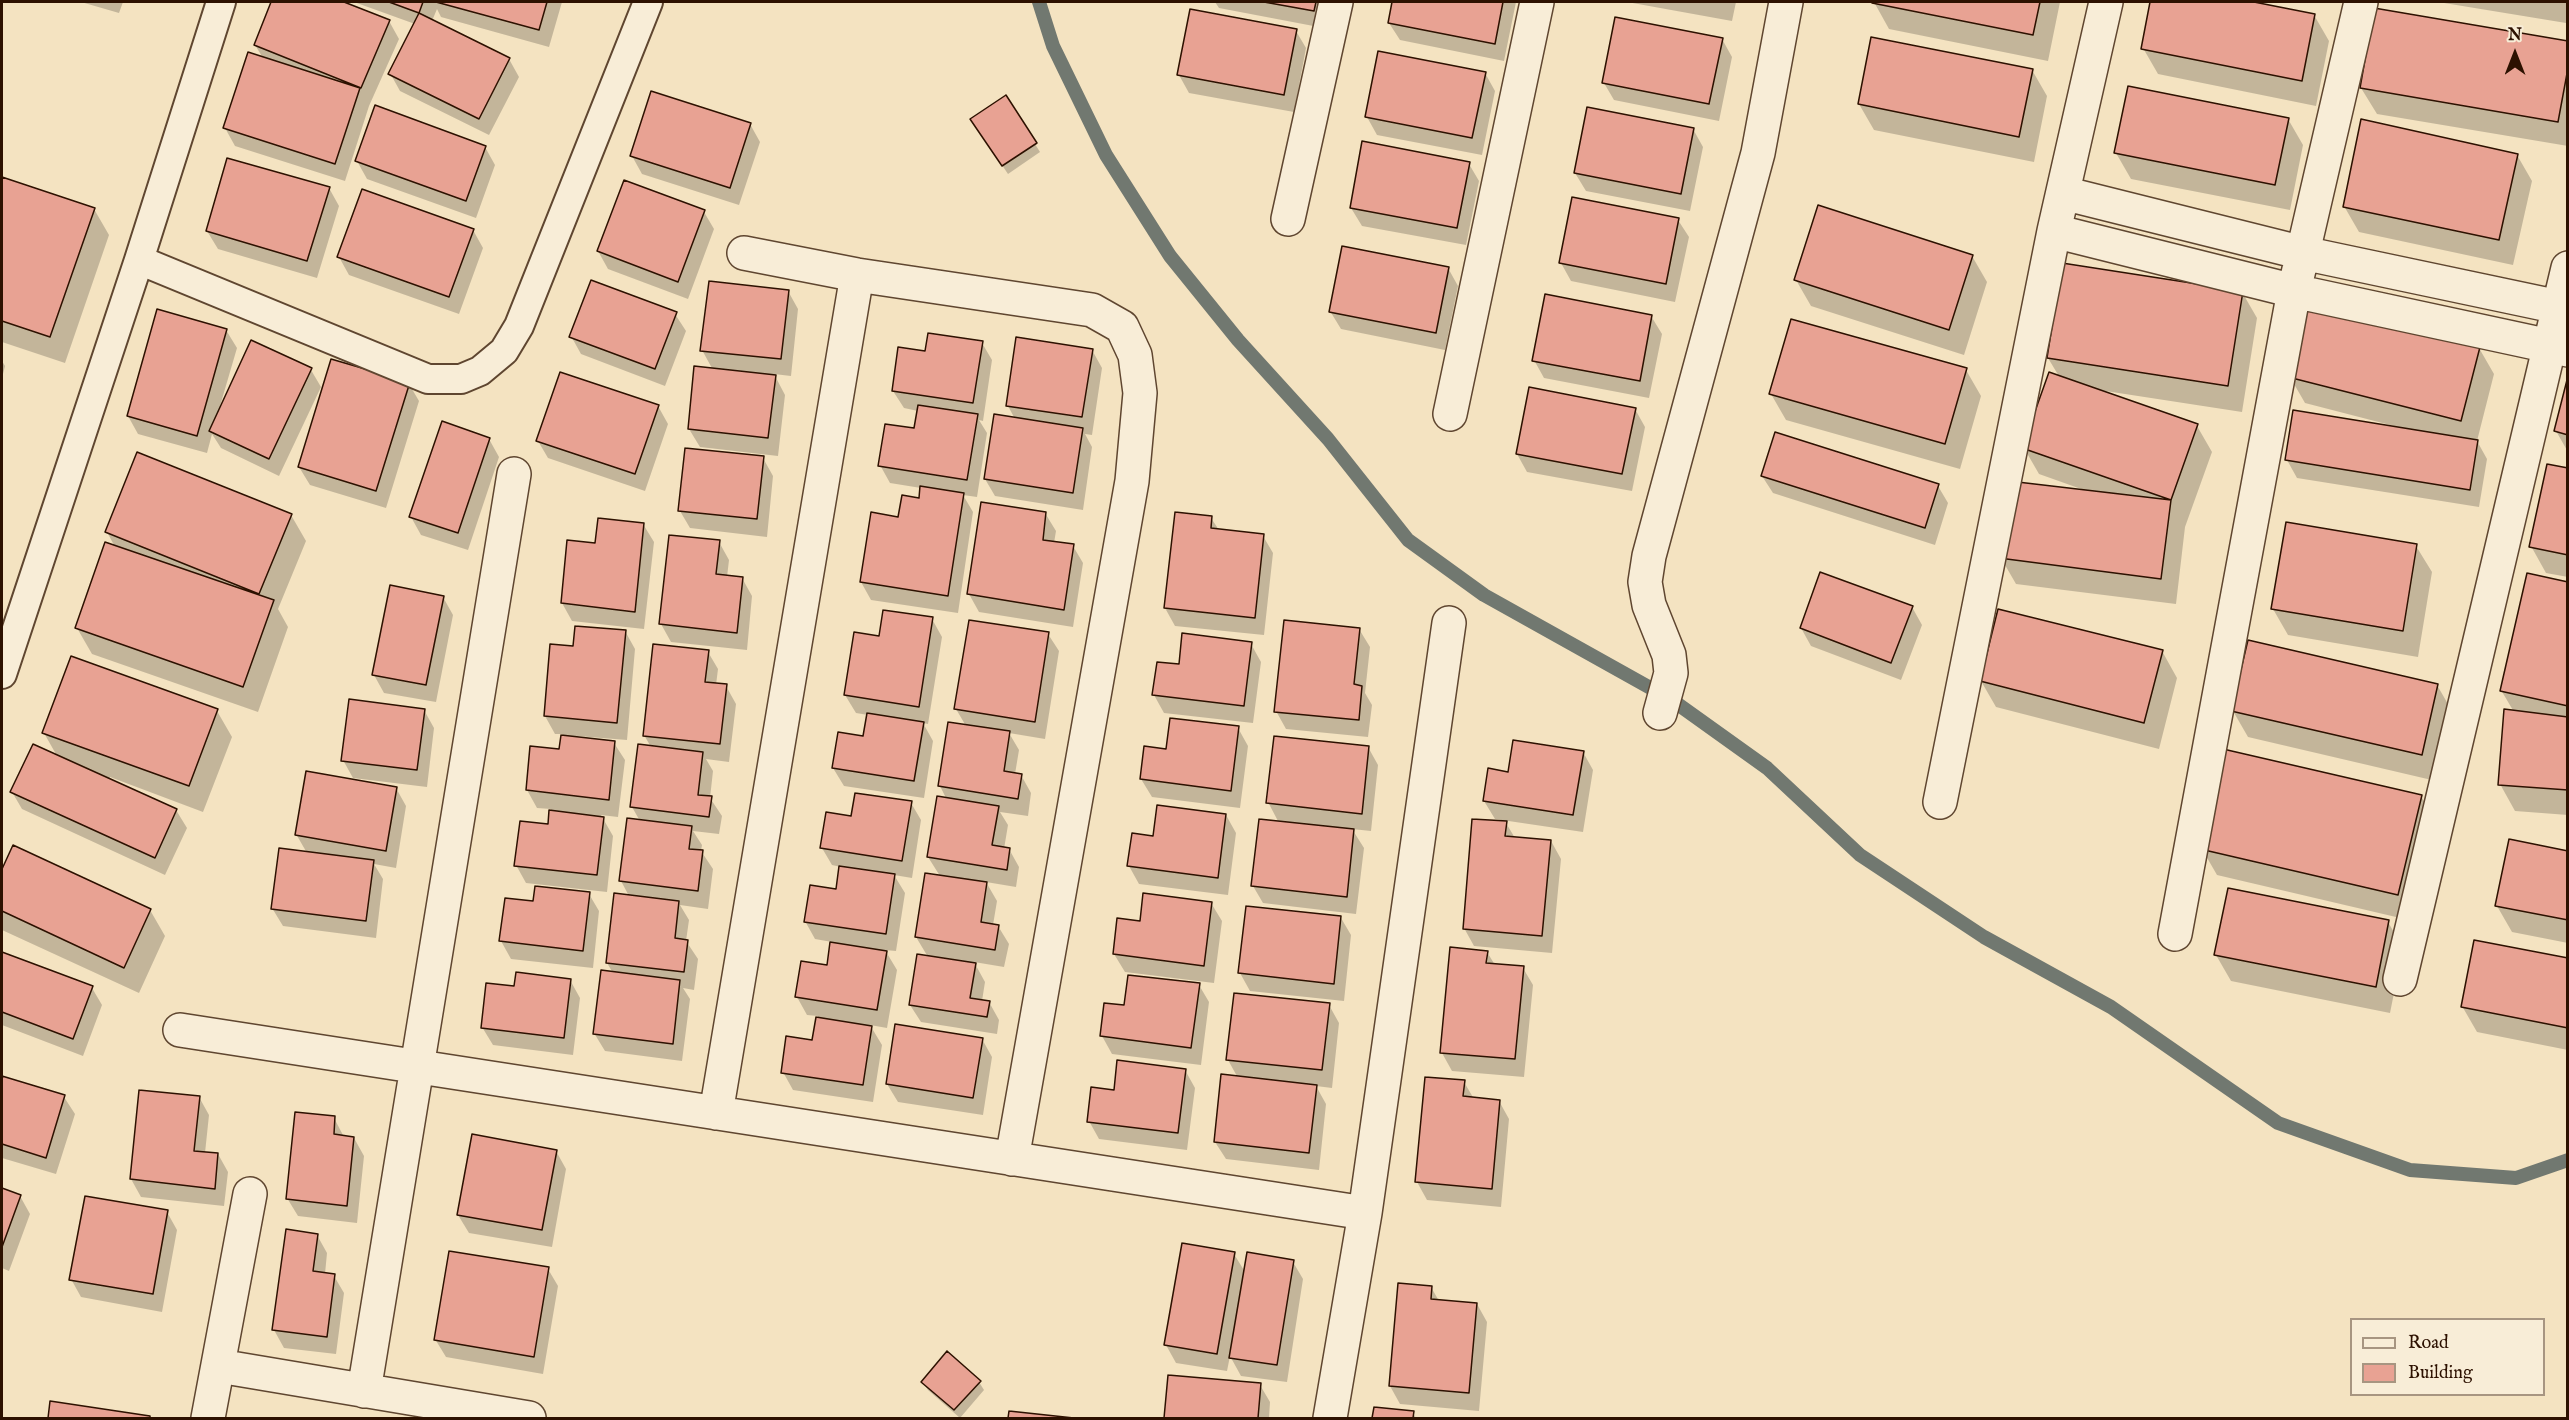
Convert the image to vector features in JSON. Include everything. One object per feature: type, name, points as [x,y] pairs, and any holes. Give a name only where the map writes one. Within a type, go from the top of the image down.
[{"type":"street","points":[[1288,219],[1336,2]]},
{"type":"street","points":[[1450,414],[1537,2]]},
{"type":"street","points":[[1664,700],[1671,673],[1669,655],[1652,614],[1645,582],[1649,556],[1758,153],[1786,2]]},
{"type":"street","points":[[1940,802],[2054,231],[2106,2]]},
{"type":"street","points":[[2175,934],[2294,291],[2361,2]]},
{"type":"street","points":[[2063,193],[2303,253],[2563,308]]},
{"type":"street","points":[[2054,231],[2294,291],[2559,348]]},
{"type":"street","points":[[744,253],[857,275],[1092,310],[1122,327],[1135,355],[1140,393],[1132,481],[1012,1159]]},
{"type":"street","points":[[2400,979],[2559,348],[2568,268]]},
{"type":"street","points":[[716,1113],[857,275]]},
{"type":"street","points":[[364,1391],[514,474]]},
{"type":"street","points":[[1330,1419],[1365,1213],[1449,623]]},
{"type":"street","points":[[180,1030],[1365,1213]]},
{"type":"street","points":[[215,1417],[219,1366],[250,1194]]},
{"type":"street","points":[[219,1366],[529,1419]]},
{"type":"lane","points":[[2,674],[139,260],[221,2]]},
{"type":"lane","points":[[139,260],[428,379],[461,379],[480,371],[504,351],[519,326],[648,2]]},
{"type":"building","points":[[271,2],[344,2],[390,20],[361,88],[254,45]]},
{"type":"building","points":[[389,2],[423,2],[419,13]]},
{"type":"building","points":[[436,2],[547,2],[539,30]]},
{"type":"building","points":[[1264,2],[1316,2],[1314,11]]},
{"type":"building","points":[[1392,2],[1503,2],[1495,44],[1388,23]]},
{"type":"building","points":[[1872,2],[2040,2],[2033,35]]},
{"type":"building","points":[[2150,2],[2254,2],[2315,14],[2302,81],[2141,49]]},
{"type":"building","points":[[2374,8],[2568,41],[2568,68],[2558,122],[2360,88]]},
{"type":"building","points":[[1190,9],[1297,29],[1284,95],[1177,75]]},
{"type":"building","points":[[419,13],[510,58],[479,119],[388,74]]},
{"type":"building","points":[[1615,17],[1723,38],[1709,104],[1602,83]]},
{"type":"building","points":[[1871,37],[2033,69],[2019,137],[1858,104]]},
{"type":"building","points":[[1378,51],[1486,72],[1472,138],[1365,117]]},
{"type":"building","points":[[248,52],[360,88],[335,164],[223,128]]},
{"type":"building","points":[[2128,86],[2289,118],[2275,185],[2114,153]]},
{"type":"building","points":[[651,91],[751,123],[730,188],[630,156]]},
{"type":"building","points":[[1006,95],[1037,143],[1002,166],[970,119]]},
{"type":"building","points":[[375,105],[486,146],[466,201],[355,161]]},
{"type":"building","points":[[1587,107],[1694,128],[1681,194],[1574,173]]},
{"type":"building","points":[[2361,119],[2518,154],[2499,240],[2343,207]]},
{"type":"building","points":[[1362,141],[1470,162],[1457,228],[1350,208]]},
{"type":"building","points":[[227,158],[330,187],[307,261],[206,231]]},
{"type":"building","points":[[2,177],[95,208],[50,337],[2,321]]},
{"type":"building","points":[[624,180],[705,210],[678,282],[597,251]]},
{"type":"building","points":[[362,189],[474,229],[449,297],[337,257]]},
{"type":"building","points":[[1572,197],[1679,218],[1666,284],[1559,263]]},
{"type":"building","points":[[1818,205],[1973,255],[1949,330],[1794,280]]},
{"type":"building","points":[[1342,246],[1449,267],[1436,333],[1329,312]]},
{"type":"building","points":[[2062,263],[2243,291],[2228,386],[2047,358]]},
{"type":"building","points":[[591,280],[677,312],[655,369],[569,337]]},
{"type":"building","points":[[709,281],[789,290],[781,359],[700,351]]},
{"type":"building","points":[[1545,294],[1652,315],[1640,381],[1532,361]]},
{"type":"building","points":[[2308,303],[2480,347],[2461,421],[2288,377]]},
{"type":"building","points":[[157,309],[227,329],[197,436],[127,416]]},
{"type":"building","points":[[1791,319],[1967,368],[1945,444],[1769,394]]},
{"type":"building","points":[[928,333],[983,341],[973,403],[892,391],[898,347],[925,351]]},
{"type":"building","points":[[1016,337],[1093,349],[1082,417],[1006,406]]},
{"type":"building","points":[[251,340],[312,368],[269,459],[209,431]]},
{"type":"building","points":[[331,359],[410,382],[376,491],[298,467]]},
{"type":"building","points":[[694,366],[776,375],[768,438],[688,429]]},
{"type":"building","points":[[560,372],[659,405],[635,474],[536,441]]},
{"type":"building","points":[[2049,372],[2198,424],[2171,500],[2022,448]]},
{"type":"building","points":[[2568,376],[2568,435],[2554,431]]},
{"type":"building","points":[[1529,387],[1636,408],[1622,474],[1516,454]]},
{"type":"building","points":[[918,405],[978,414],[967,480],[878,466],[885,424],[914,428]]},
{"type":"building","points":[[2293,410],[2478,440],[2470,490],[2285,460]]},
{"type":"building","points":[[994,414],[1083,428],[1073,493],[984,479]]},
{"type":"building","points":[[442,421],[490,438],[458,533],[409,517]]},
{"type":"building","points":[[1775,432],[1939,484],[1925,528],[1761,476]]},
{"type":"building","points":[[685,448],[764,456],[757,519],[678,511]]},
{"type":"building","points":[[137,452],[292,514],[259,594],[105,532]]},
{"type":"building","points":[[2547,464],[2568,468],[2568,555],[2529,547]]},
{"type":"building","points":[[2009,481],[2171,500],[2161,579],[1999,558]]},
{"type":"building","points":[[920,486],[964,493],[948,596],[860,582],[871,512],[898,517],[902,495],[919,498]]},
{"type":"building","points":[[981,502],[1046,512],[1043,540],[1074,544],[1064,610],[967,594]]},
{"type":"building","points":[[1175,512],[1212,516],[1211,528],[1264,534],[1255,618],[1164,608]]},
{"type":"building","points":[[598,518],[644,523],[635,612],[561,603],[567,540],[595,543]]},
{"type":"building","points":[[2286,522],[2417,544],[2403,631],[2271,609]]},
{"type":"building","points":[[669,535],[720,540],[716,574],[743,577],[737,633],[659,624]]},
{"type":"building","points":[[105,542],[274,600],[243,687],[75,628]]},
{"type":"building","points":[[1820,572],[1913,606],[1891,663],[1800,628]]},
{"type":"building","points":[[2527,573],[2568,582],[2568,706],[2500,691]]},
{"type":"building","points":[[390,585],[444,596],[426,685],[372,675]]},
{"type":"building","points":[[1998,609],[2163,650],[2144,723],[1980,681]]},
{"type":"building","points":[[883,610],[933,617],[919,707],[844,695],[854,632],[879,636]]},
{"type":"building","points":[[969,620],[1049,632],[1035,722],[954,709]]},
{"type":"building","points":[[1284,620],[1360,628],[1354,684],[1362,686],[1359,720],[1274,712]]},
{"type":"building","points":[[575,626],[626,630],[617,723],[544,716],[550,644],[573,646]]},
{"type":"building","points":[[1182,633],[1252,642],[1244,706],[1152,695],[1157,662],[1179,664]]},
{"type":"building","points":[[2248,640],[2438,684],[2422,755],[2231,711]]},
{"type":"building","points":[[653,644],[709,650],[705,682],[727,684],[720,744],[643,736]]},
{"type":"building","points":[[71,656],[218,709],[189,786],[42,733]]},
{"type":"building","points":[[349,699],[425,709],[417,770],[341,761]]},
{"type":"building","points":[[2504,709],[2568,717],[2568,790],[2498,785]]},
{"type":"building","points":[[867,713],[924,722],[914,781],[832,768],[838,732],[863,736]]},
{"type":"building","points":[[1170,718],[1239,726],[1231,791],[1140,779],[1144,746],[1166,749]]},
{"type":"building","points":[[948,722],[1010,731],[1004,771],[1022,774],[1018,799],[938,786]]},
{"type":"building","points":[[561,735],[615,741],[609,800],[526,790],[530,746],[559,749]]},
{"type":"building","points":[[1274,736],[1369,746],[1362,814],[1266,803]]},
{"type":"building","points":[[1513,740],[1584,751],[1573,815],[1483,801],[1488,768],[1508,772]]},
{"type":"building","points":[[33,744],[177,809],[155,858],[10,792]]},
{"type":"building","points":[[638,744],[703,752],[698,795],[712,796],[709,817],[630,807]]},
{"type":"building","points":[[2223,749],[2422,795],[2398,895],[2200,849]]},
{"type":"building","points":[[306,771],[397,787],[386,851],[295,835]]},
{"type":"building","points":[[855,793],[912,801],[902,861],[820,848],[826,812],[851,816]]},
{"type":"building","points":[[937,796],[999,806],[992,845],[1010,848],[1007,870],[927,857]]},
{"type":"building","points":[[1157,805],[1226,814],[1218,878],[1127,866],[1132,833],[1153,836]]},
{"type":"building","points":[[549,810],[604,817],[597,875],[514,866],[520,821],[548,824]]},
{"type":"building","points":[[627,818],[692,826],[689,849],[703,850],[698,891],[619,881]]},
{"type":"building","points":[[1259,819],[1354,829],[1347,897],[1251,886]]},
{"type":"building","points":[[1472,819],[1507,821],[1505,836],[1551,840],[1542,936],[1463,929]]},
{"type":"building","points":[[2509,839],[2568,851],[2568,920],[2495,906]]},
{"type":"building","points":[[13,845],[151,909],[124,968],[2,911],[2,869]]},
{"type":"building","points":[[279,848],[374,860],[366,921],[271,909]]},
{"type":"building","points":[[839,866],[895,874],[886,934],[804,922],[810,885],[836,889]]},
{"type":"building","points":[[925,873],[987,882],[981,922],[999,925],[995,950],[915,937]]},
{"type":"building","points":[[535,886],[590,892],[583,951],[499,941],[505,898],[533,901]]},
{"type":"building","points":[[2228,888],[2389,920],[2376,987],[2214,955]]},
{"type":"building","points":[[614,893],[679,901],[675,938],[688,940],[684,972],[606,963]]},
{"type":"building","points":[[1143,893],[1212,902],[1204,966],[1113,954],[1117,918],[1140,921]]},
{"type":"building","points":[[1246,906],[1341,916],[1334,984],[1238,973]]},
{"type":"building","points":[[2474,940],[2568,958],[2568,1028],[2461,1007]]},
{"type":"building","points":[[830,942],[887,951],[877,1010],[795,997],[801,961],[827,965]]},
{"type":"building","points":[[1450,947],[1488,951],[1486,963],[1524,966],[1515,1059],[1440,1053]]},
{"type":"building","points":[[2,952],[93,986],[73,1039],[2,1012]]},
{"type":"building","points":[[917,954],[976,963],[970,998],[990,1001],[987,1017],[909,1005]]},
{"type":"building","points":[[601,970],[680,980],[673,1044],[593,1034]]},
{"type":"building","points":[[516,972],[571,979],[564,1038],[481,1028],[486,983],[514,986]]},
{"type":"building","points":[[1128,975],[1200,983],[1191,1048],[1100,1036],[1104,1003],[1124,1005]]},
{"type":"building","points":[[1234,993],[1330,1003],[1322,1070],[1226,1060]]},
{"type":"building","points":[[816,1017],[872,1026],[863,1085],[781,1073],[786,1036],[812,1040]]},
{"type":"building","points":[[895,1024],[983,1038],[973,1098],[886,1084]]},
{"type":"building","points":[[1117,1060],[1186,1069],[1178,1133],[1087,1122],[1091,1087],[1114,1090]]},
{"type":"building","points":[[1221,1074],[1317,1085],[1309,1153],[1214,1142]]},
{"type":"building","points":[[2,1076],[65,1095],[46,1158],[2,1144]]},
{"type":"building","points":[[1425,1077],[1465,1080],[1463,1096],[1500,1100],[1492,1189],[1415,1182]]},
{"type":"building","points":[[139,1090],[200,1096],[194,1151],[218,1153],[215,1189],[130,1179]]},
{"type":"building","points":[[295,1112],[335,1116],[334,1134],[354,1137],[347,1206],[286,1199]]},
{"type":"building","points":[[472,1134],[557,1150],[542,1230],[457,1215]]},
{"type":"building","points":[[2,1188],[21,1195],[2,1247]]},
{"type":"building","points":[[85,1196],[168,1210],[153,1294],[69,1280]]},
{"type":"building","points":[[286,1229],[318,1234],[313,1271],[335,1274],[327,1337],[272,1330]]},
{"type":"building","points":[[1182,1243],[1235,1252],[1217,1354],[1164,1345]]},
{"type":"building","points":[[449,1251],[549,1267],[534,1357],[434,1340]]},
{"type":"building","points":[[1247,1252],[1294,1260],[1277,1365],[1229,1358]]},
{"type":"building","points":[[1398,1283],[1432,1286],[1431,1299],[1477,1303],[1469,1393],[1389,1386]]},
{"type":"building","points":[[947,1351],[981,1381],[954,1410],[921,1382]]},
{"type":"building","points":[[1168,1375],[1261,1383],[1258,1418],[1164,1418]]},
{"type":"building","points":[[50,1401],[150,1416],[150,1418],[48,1418]]},
{"type":"building","points":[[1374,1407],[1414,1411],[1413,1418],[1372,1418]]},
{"type":"building","points":[[1009,1411],[1074,1418],[1008,1418]]},
{"type":"waterway","points":[[1039,2],[1053,46],[1106,155],[1170,256],[1238,340],[1328,439],[1408,540],[1484,595],[1672,700],[1767,768],[1860,855],[1984,937],[2111,1007],[2278,1123],[2410,1170],[2516,1178],[2568,1160]]}]
